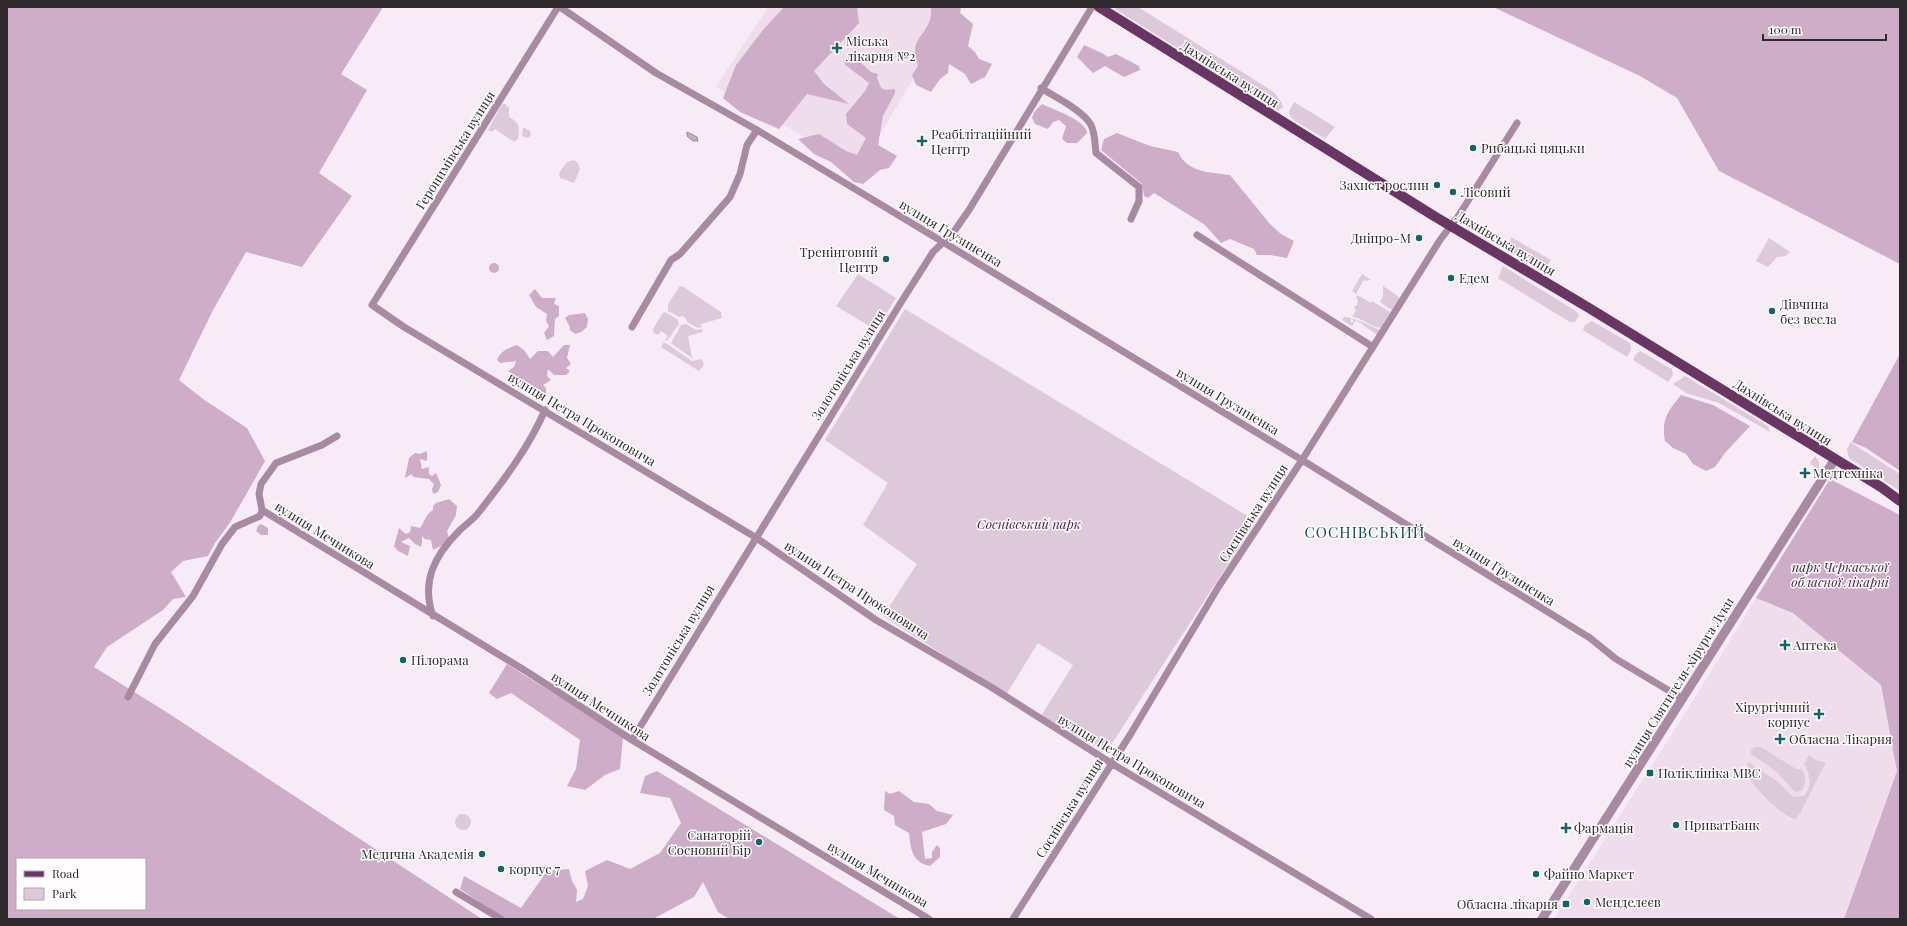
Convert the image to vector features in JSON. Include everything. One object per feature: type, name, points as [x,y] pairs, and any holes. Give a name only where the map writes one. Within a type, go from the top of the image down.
[{"type":"main road","name":"Дахнівська вулиця","points":[[1099,7],[1451,226],[1589,308],[1881,487],[1900,501]]},
{"type":"street","name":"вулиця Грузиненка","points":[[559,7],[656,73],[757,130],[1302,460],[1584,634],[1616,659],[1683,699]]},
{"type":"street","name":"Геронимівська вулиця","points":[[372,305],[559,7]]},
{"type":"street","name":"Золотоніська вулиця","points":[[632,740],[755,537],[933,252],[953,233],[969,210],[1041,88],[1092,7]]},
{"type":"street","points":[[1041,88],[1084,115],[1091,125],[1095,139],[1096,153],[1139,187],[1139,201],[1131,219]]},
{"type":"street","name":"Соснівська вулиця","points":[[1013,919],[1130,735],[1219,586],[1302,460],[1440,240],[1451,226],[1518,123]]},
{"type":"street","points":[[632,327],[671,260],[680,254],[730,197],[740,174],[747,145],[757,130]]},
{"type":"street","points":[[1197,236],[1373,348]]},
{"type":"street","name":"вулиця Петра Прокоповича","points":[[372,305],[404,327],[755,537],[876,620],[990,687],[1111,763],[1371,919]]},
{"type":"street","points":[[433,616],[429,604],[428,585],[435,563],[454,536],[477,514],[530,442],[545,410]]},
{"type":"street","points":[[128,696],[155,644],[193,596],[222,544],[235,527],[260,516],[262,510],[259,502],[261,484],[276,463],[322,445],[337,436]]},
{"type":"street","name":"вулиця Святителя-хірурга Луки","points":[[1542,919],[1835,459]]},
{"type":"street","name":"вулиця Мечникова","points":[[262,510],[433,616],[529,673],[632,740],[929,919]]},
{"type":"street","points":[[456,892],[500,919]]},
{"type":"shaded area","name":"Міська лікарня №2","points":[[768,7],[956,7],[860,168],[716,87]]},
{"type":"shaded area","points":[[687,132],[697,137],[698,141],[693,141],[687,136]]},
{"type":"shaded area","name":"Обласна Лікарня","points":[[1756,598],[1793,613],[1881,685],[1897,771],[1844,919],[1554,919],[1689,707]]},
{"type":"green space","points":[[7,7],[383,7],[341,74],[367,90],[319,173],[352,196],[302,267],[246,252],[213,310],[179,380],[203,399],[247,428],[265,461],[231,521],[215,543],[208,556],[183,561],[171,572],[186,597],[173,599],[163,610],[107,647],[94,667],[168,713],[482,919],[7,919]]},
{"type":"green space","points":[[784,7],[857,7],[859,23],[814,71],[824,84],[849,104],[807,94],[779,129],[740,112],[723,98],[736,65],[763,30]]},
{"type":"green space","points":[[931,7],[961,7],[960,13],[973,24],[968,46],[975,52],[979,59],[992,64],[985,77],[971,84],[965,74],[949,64],[948,73],[940,79],[931,92],[916,85],[912,75],[918,66],[915,50],[918,40],[929,21]]},
{"type":"green space","points":[[1112,7],[1138,7],[1274,92],[1282,103],[1283,107],[1278,111]]},
{"type":"green space","points":[[1493,7],[1900,7],[1900,264],[1719,171],[1677,98],[1640,76]]},
{"type":"green space","points":[[1084,45],[1108,57],[1116,54],[1139,66],[1140,70],[1124,77],[1105,66],[1093,73],[1077,57]]},
{"type":"green space","points":[[854,56],[871,72],[878,74],[877,78],[881,88],[886,90],[895,89],[895,93],[883,116],[878,145],[897,156],[889,168],[880,170],[863,184],[854,182],[831,162],[814,154],[798,139],[819,134],[846,151],[857,155],[866,138],[847,124],[846,114],[865,91],[869,83],[844,64]]},
{"type":"green space","points":[[1294,102],[1335,127],[1325,139],[1295,121],[1290,116],[1289,111]]},
{"type":"green space","points":[[502,104],[506,104],[506,106],[509,107],[509,117],[517,123],[518,126],[518,139],[514,142],[495,129],[492,132],[488,130]]},
{"type":"green space","points":[[1042,104],[1075,120],[1085,128],[1087,133],[1077,143],[1067,143],[1062,139],[1066,126],[1059,120],[1053,122],[1048,129],[1035,124],[1032,118],[1034,112]]},
{"type":"green space","points":[[523,127],[530,131],[531,135],[528,138],[522,136]]},
{"type":"green space","points":[[1117,133],[1150,146],[1178,152],[1182,159],[1193,168],[1207,172],[1230,175],[1270,224],[1281,234],[1294,241],[1287,258],[1270,255],[1257,255],[1254,249],[1230,239],[1221,243],[1205,225],[1154,193],[1148,198],[1144,196],[1142,184],[1101,150],[1104,139]]},
{"type":"green space","points":[[574,160],[578,163],[580,169],[574,183],[560,178],[559,173],[567,162]]},
{"type":"green space","points":[[1511,237],[1551,260],[1543,273],[1508,251]]},
{"type":"green space","points":[[1769,238],[1790,252],[1786,256],[1777,257],[1768,267],[1756,261]]},
{"type":"green space","points":[[492,263],[496,263],[498,264],[498,272],[492,273],[489,270],[489,266]]},
{"type":"green space","points":[[1503,266],[1576,311],[1579,315],[1575,322],[1570,322],[1498,278]]},
{"type":"green space","points":[[858,274],[896,298],[876,330],[836,306]]},
{"type":"green space","points":[[1362,274],[1371,280],[1363,281],[1356,294],[1352,291]]},
{"type":"green space","points":[[682,286],[721,312],[722,318],[701,324],[702,327],[698,328],[687,322],[683,316],[679,317],[668,311],[668,304],[679,287]]},
{"type":"green space","points":[[1383,286],[1398,296],[1399,299],[1392,310],[1380,302],[1383,296]]},
{"type":"green space","points":[[535,289],[542,298],[556,298],[554,304],[559,306],[559,316],[555,319],[554,336],[547,340],[544,333],[549,326],[546,321],[547,314],[536,307],[529,295]]},
{"type":"green space","points":[[1357,295],[1371,303],[1372,301],[1390,312],[1381,328],[1352,317],[1356,310],[1354,308],[1357,306]]},
{"type":"green space","name":"Соснівський парк","points":[[905,309],[1256,521],[1109,748],[1103,751],[1041,716],[1073,665],[1038,643],[1006,695],[883,616],[917,564],[863,525],[888,483],[825,440]]},
{"type":"green space","points":[[665,312],[677,319],[679,324],[667,341],[665,340],[668,336],[661,331],[658,335],[654,333],[653,329],[662,314]]},
{"type":"green space","points":[[585,313],[588,319],[587,327],[581,332],[575,334],[570,330],[565,318],[569,315]]},
{"type":"green space","points":[[1344,317],[1351,318],[1351,323],[1354,322],[1352,319],[1355,319],[1381,330],[1377,335],[1356,320],[1352,326],[1342,320]]},
{"type":"green space","points":[[1592,321],[1630,343],[1631,350],[1627,357],[1583,330],[1585,325]]},
{"type":"green space","points":[[686,324],[696,330],[702,329],[703,332],[688,336],[692,358],[671,343],[681,325]]},
{"type":"green space","points":[[664,342],[692,361],[702,359],[704,365],[699,371],[661,347]]},
{"type":"green space","points":[[517,345],[524,350],[530,359],[538,351],[548,351],[553,357],[564,345],[570,345],[567,358],[571,364],[566,368],[570,371],[566,375],[554,375],[548,369],[547,376],[551,380],[543,385],[546,388],[546,396],[536,398],[533,390],[516,383],[515,376],[508,371],[514,367],[516,361],[500,363],[497,360],[505,350]]},
{"type":"green space","points":[[1640,351],[1672,369],[1673,375],[1668,382],[1633,360],[1635,355]]},
{"type":"green space","points":[[1900,354],[1900,471],[1866,448],[1852,442]]},
{"type":"green space","points":[[1685,376],[1768,426],[1770,432],[1719,403],[1686,393],[1673,384]]},
{"type":"green space","points":[[1681,395],[1713,405],[1750,426],[1725,453],[1715,467],[1706,471],[1693,464],[1686,454],[1673,448],[1665,441],[1665,421],[1672,406]]},
{"type":"green space","points":[[1850,442],[1900,474],[1900,491],[1849,458],[1847,450]]},
{"type":"green space","points":[[427,451],[427,461],[420,459],[422,469],[429,467],[429,474],[432,476],[436,473],[441,485],[438,492],[433,494],[432,489],[434,484],[429,479],[413,477],[412,474],[405,478],[409,458],[415,453],[420,454]]},
{"type":"green space","points":[[1815,456],[1819,462],[1819,472],[1810,463]]},
{"type":"green space","name":"парк Черкаської обласної лікарні","points":[[1830,479],[1900,515],[1900,919],[1844,919],[1897,771],[1881,685],[1793,613],[1756,598]]},
{"type":"green space","points":[[449,499],[457,506],[456,515],[447,531],[449,538],[443,545],[433,550],[431,540],[425,539],[422,536],[421,547],[409,538],[401,542],[410,546],[408,556],[398,551],[394,546],[399,528],[406,534],[410,532],[411,526],[420,528],[427,516],[433,510],[433,506],[436,503]]},
{"type":"green space","points":[[261,524],[268,528],[268,535],[261,535],[256,531],[258,526]]},
{"type":"green space","points":[[507,664],[623,737],[620,769],[605,775],[585,790],[567,786],[576,769],[580,740],[511,693],[497,699],[489,693]]},
{"type":"green space","points":[[1754,747],[1761,747],[1796,769],[1801,769],[1805,780],[1802,790],[1796,792],[1793,790],[1777,772],[1751,754],[1751,750]]},
{"type":"green space","points":[[1809,755],[1815,760],[1825,762],[1825,764],[1799,815],[1795,819],[1784,814],[1757,789],[1750,779],[1747,763],[1748,762],[1777,781],[1793,797],[1804,796],[1810,784],[1808,772],[1804,763]]},
{"type":"green space","points":[[657,771],[900,919],[729,919],[718,912],[703,882],[694,897],[653,919],[505,919],[460,889],[464,876],[521,908],[547,871],[569,869],[572,881],[577,890],[576,902],[583,899],[588,886],[585,871],[607,860],[630,869],[660,853],[681,823],[670,798],[640,793],[645,776]]},
{"type":"green space","points":[[885,791],[890,794],[899,791],[914,802],[929,804],[937,811],[953,815],[946,824],[922,832],[925,859],[932,858],[932,852],[937,845],[940,848],[940,857],[930,866],[919,862],[912,850],[909,833],[895,825],[894,816],[884,810]]},
{"type":"green space","points":[[463,814],[469,816],[471,822],[469,828],[463,830],[457,828],[455,822],[457,816]]},
{"type":"place","name":"Міська лікарня №2","points":[[837,48]]},
{"type":"place","name":"Реабілітаційний Центр","points":[[922,141]]},
{"type":"place","name":"Рибацькі цяцьки","points":[[1473,148]]},
{"type":"place","name":"Захист рослин","points":[[1437,185]]},
{"type":"place","name":"Лісовий","points":[[1453,192]]},
{"type":"place","name":"Дніпро-М","points":[[1419,238]]},
{"type":"place","name":"Тренінговий Центр","points":[[886,259]]},
{"type":"place","name":"Едем","points":[[1451,278]]},
{"type":"place","name":"Дівчина без весла","points":[[1772,311]]},
{"type":"place","name":"Медтехніка","points":[[1805,473]]},
{"type":"place","name":"Аптека","points":[[1785,645]]},
{"type":"place","name":"Пілорама","points":[[403,660]]},
{"type":"place","name":"Хірургічний корпус","points":[[1819,714]]},
{"type":"place","name":"Обласна Лікарня","points":[[1780,739]]},
{"type":"place","name":"Поліклініка МВС","points":[[1650,773]]},
{"type":"place","name":"ПриватБанк","points":[[1676,825]]},
{"type":"place","name":"Фармація","points":[[1566,828]]},
{"type":"place","name":"Санаторій Сосновий Бір","points":[[759,842]]},
{"type":"place","name":"Медична Академія","points":[[482,854]]},
{"type":"place","name":"корпус 7","points":[[501,869]]},
{"type":"place","name":"Файно Маркет","points":[[1536,874]]},
{"type":"place","name":"Менделєєв","points":[[1587,902]]},
{"type":"place","name":"Обласна лікарня","points":[[1566,904]]},
{"type":"district","name":"СОСНІВСЬКИЙ","points":[[1365,533]]}]
